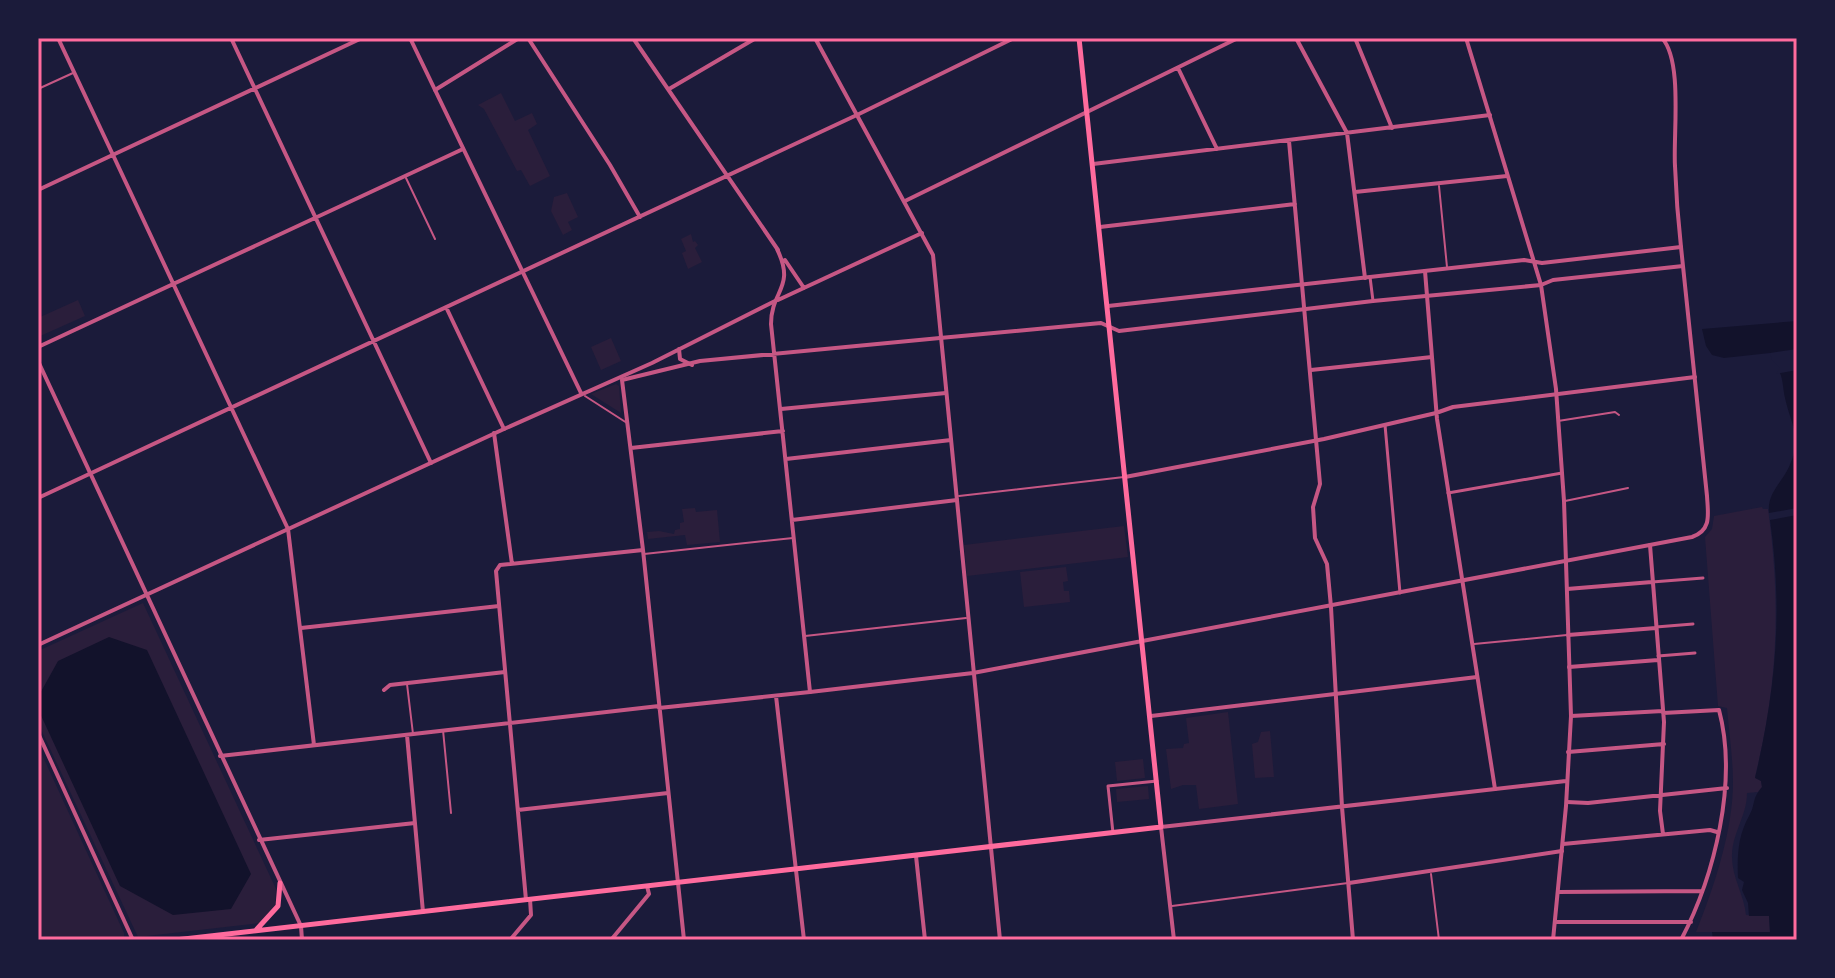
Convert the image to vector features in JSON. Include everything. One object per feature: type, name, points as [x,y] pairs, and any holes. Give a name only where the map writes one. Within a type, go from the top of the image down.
[{"type":"main road","points":[[175,940],[1161,827],[1079,38]]},
{"type":"main road","points":[[253,931],[275,912],[280,883]]},
{"type":"street","points":[[58,38],[288,529],[314,745]]},
{"type":"street","points":[[231,38],[431,463]]},
{"type":"street","points":[[38,190],[362,38]]},
{"type":"street","points":[[410,38],[581,393]]},
{"type":"street","points":[[435,90],[519,38]]},
{"type":"street","points":[[528,38],[640,217]]},
{"type":"street","points":[[633,38],[804,288]]},
{"type":"street","points":[[668,89],[756,38]]},
{"type":"street","points":[[823,38],[816,40],[933,255],[1000,940]]},
{"type":"street","points":[[38,498],[859,114],[1014,38]]},
{"type":"street","points":[[905,201],[1238,38]]},
{"type":"street","points":[[1296,38],[1347,133],[1373,301]]},
{"type":"street","points":[[1355,38],[1392,128]]},
{"type":"street","points":[[1466,38],[1541,285],[1556,396],[1564,501],[1571,716],[1567,802],[1553,940]]},
{"type":"street","points":[[1542,38],[1563,38]]},
{"type":"street","points":[[220,756],[973,673],[1692,537],[1705,529],[1708,512],[1674,162],[1676,112],[1671,61],[1663,40]]},
{"type":"street","points":[[1178,68],[1217,149]]},
{"type":"street","points":[[1093,164],[1490,115]]},
{"type":"street","points":[[1289,141],[1320,484],[1313,507],[1315,538],[1327,564],[1353,940]]},
{"type":"street","points":[[38,347],[463,149]]},
{"type":"street","points":[[1355,192],[1507,176]]},
{"type":"street","points":[[1100,227],[1295,204]]},
{"type":"street","points":[[38,645],[923,233]]},
{"type":"street","points":[[1108,306],[1524,260],[1542,263],[1681,247]]},
{"type":"street","points":[[777,249],[785,265],[785,278],[771,318],[810,692]]},
{"type":"street","points":[[604,384],[700,361],[1101,323],[1119,331],[1541,285],[1553,280],[1684,266]]},
{"type":"street","points":[[1425,271],[1436,413],[1495,789]]},
{"type":"street","points":[[446,307],[504,429]]},
{"type":"street","points":[[679,349],[680,359],[692,365]]},
{"type":"street","points":[[1311,370],[1432,357]]},
{"type":"street","points":[[38,361],[301,926],[302,940]]},
{"type":"street","points":[[1125,477],[1317,440],[1453,407],[1695,377]]},
{"type":"street","points":[[622,380],[684,940]]},
{"type":"street","points":[[780,410],[946,393]]},
{"type":"street","points":[[1385,425],[1400,594]]},
{"type":"street","points":[[631,448],[783,431]]},
{"type":"street","points":[[494,433],[512,564]]},
{"type":"street","points":[[786,459],[951,440]]},
{"type":"street","points":[[1448,493],[1562,473]]},
{"type":"street","points":[[792,520],[957,498]]},
{"type":"street","points":[[1650,545],[1663,712],[1663,834]]},
{"type":"street","points":[[510,940],[531,915],[509,722],[497,568],[643,552]]},
{"type":"street","points":[[1566,590],[1703,578]]},
{"type":"street","points":[[301,628],[499,606]]},
{"type":"street","points":[[1568,635],[1693,624]]},
{"type":"street","points":[[1569,667],[1695,653]]},
{"type":"street","points":[[384,690],[390,685],[505,672]]},
{"type":"street","points":[[1151,716],[1477,677]]},
{"type":"street","points":[[776,696],[804,940]]},
{"type":"street","points":[[1571,716],[1719,710],[1727,788],[1702,891],[1681,940]]},
{"type":"street","points":[[38,733],[133,940]]},
{"type":"street","points":[[410,734],[423,912]]},
{"type":"street","points":[[1568,752],[1664,744]]},
{"type":"street","points":[[1113,833],[1108,786],[1157,781]]},
{"type":"street","points":[[1174,940],[1161,827],[1566,781]]},
{"type":"street","points":[[1567,802],[1588,803],[1727,788]]},
{"type":"street","points":[[518,810],[668,793]]},
{"type":"street","points":[[259,840],[415,823]]},
{"type":"street","points":[[1563,844],[1710,830],[1717,832]]},
{"type":"street","points":[[1349,883],[1562,851]]},
{"type":"street","points":[[916,856],[925,940]]},
{"type":"street","points":[[611,940],[649,894],[647,886]]},
{"type":"street","points":[[1558,892],[1702,891]]},
{"type":"street","points":[[1555,922],[1691,922]]},
{"type":"lane","points":[[38,89],[74,72]]},
{"type":"lane","points":[[405,176],[435,239]]},
{"type":"lane","points":[[1438,182],[1448,269]]},
{"type":"lane","points":[[581,393],[628,423]]},
{"type":"lane","points":[[1558,421],[1615,412],[1619,415]]},
{"type":"lane","points":[[957,498],[1125,477]]},
{"type":"lane","points":[[1564,501],[1628,488]]},
{"type":"lane","points":[[643,552],[794,538]]},
{"type":"lane","points":[[804,636],[968,617]]},
{"type":"lane","points":[[1472,644],[1568,635]]},
{"type":"lane","points":[[407,683],[410,734]]},
{"type":"lane","points":[[443,730],[451,813]]},
{"type":"lane","points":[[1431,871],[1439,940]]},
{"type":"lane","points":[[1170,906],[1349,883]]},
{"type":"shaded area","points":[[501,93],[515,121],[532,113],[537,124],[528,130],[550,176],[530,186],[521,170],[517,171],[484,109],[478,105]]},
{"type":"shaded area","points":[[567,193],[578,217],[568,222],[572,230],[563,235],[551,211],[554,197]]},
{"type":"shaded area","points":[[691,234],[693,242],[698,245],[695,248],[702,262],[688,269],[681,239]]},
{"type":"shaded area","points":[[78,300],[85,316],[38,337],[38,318]]},
{"type":"shaded area","points":[[1797,321],[1797,508],[1769,513],[1772,494],[1789,467],[1795,447],[1780,373],[1785,368],[1770,353],[1724,358],[1712,355],[1702,329]]},
{"type":"shaded area","points":[[611,338],[621,361],[601,370],[591,347]]},
{"type":"shaded area","points":[[616,384],[619,386],[621,413],[591,394]]},
{"type":"shaded area","points":[[1762,507],[1768,509],[1775,578],[1773,676],[1755,777],[1761,781],[1762,787],[1758,792],[1747,793],[1732,854],[1733,870],[1746,915],[1769,916],[1770,932],[1696,932],[1716,878],[1726,839],[1733,782],[1727,708],[1718,706],[1705,537],[1712,529],[1714,516]]},
{"type":"shaded area","points":[[695,508],[696,512],[717,510],[720,542],[687,545],[685,535],[648,539],[647,532],[674,534],[675,530],[680,529],[680,523],[684,522],[682,509]]},
{"type":"shaded area","points":[[1797,515],[1797,940],[1713,940],[1712,932],[1770,932],[1769,916],[1749,916],[1748,903],[1742,890],[1744,882],[1738,878],[1738,854],[1742,831],[1762,787],[1761,781],[1755,778],[1768,713],[1777,618],[1770,520]]},
{"type":"shaded area","points":[[1124,526],[1128,557],[967,576],[964,545]]},
{"type":"shaded area","points":[[1066,567],[1068,581],[1063,582],[1064,591],[1069,591],[1070,602],[1024,607],[1020,572]]},
{"type":"shaded area","points":[[143,603],[276,889],[275,905],[260,923],[138,937],[38,723],[38,651]]},
{"type":"shaded area","points":[[109,637],[147,650],[251,874],[231,909],[173,915],[120,886],[38,709],[38,697],[58,661]]},
{"type":"shaded area","points":[[1228,712],[1238,804],[1199,809],[1196,785],[1171,789],[1166,749],[1183,748],[1184,744],[1189,743],[1186,718]]},
{"type":"shaded area","points":[[1270,731],[1274,777],[1255,778],[1252,744],[1258,742],[1261,732]]},
{"type":"shaded area","points":[[38,746],[124,933],[124,940],[38,940]]},
{"type":"shaded area","points":[[1143,759],[1145,778],[1117,781],[1115,762]]},
{"type":"shaded area","points":[[1148,786],[1149,799],[1117,802],[1116,789]]},
{"type":"pier","points":[[1797,349],[1797,370],[1776,374],[1780,368],[1770,353]]}]
